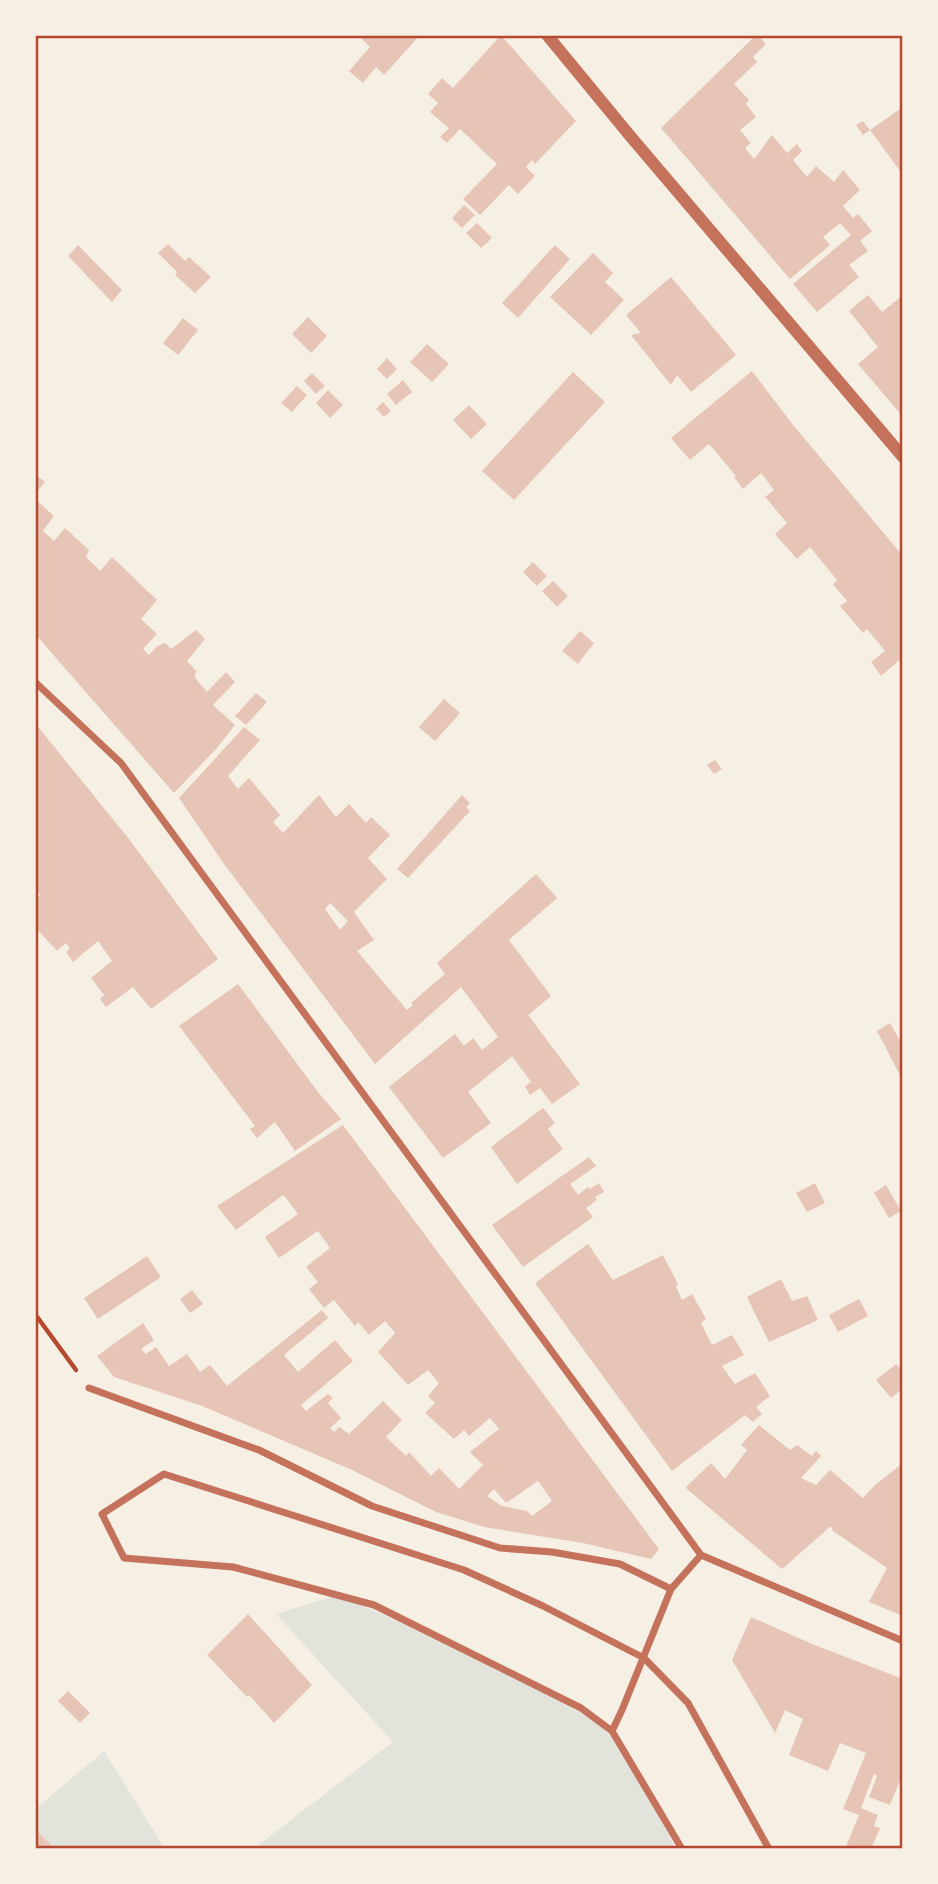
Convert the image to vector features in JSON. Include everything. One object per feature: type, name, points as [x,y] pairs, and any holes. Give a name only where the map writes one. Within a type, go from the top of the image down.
[{"type":"street","points":[[547,35],[903,457]]},
{"type":"street","points":[[35,682],[121,763],[701,1555],[903,1641]]},
{"type":"street","points":[[89,1388],[259,1450],[372,1506],[500,1548],[552,1552],[620,1564],[671,1589]]},
{"type":"street","points":[[682,1849],[612,1731],[581,1708],[374,1605],[233,1567],[124,1558],[102,1514],[164,1474],[464,1570],[542,1606],[644,1658],[688,1703],[769,1849]]},
{"type":"street","points":[[612,1731],[671,1589],[701,1555]]},
{"type":"path","points":[[35,1314],[89,1388]]},
{"type":"shaded area","points":[[338,1595],[462,1649],[598,1722],[625,1753],[676,1849],[253,1849],[393,1742],[276,1614]]},
{"type":"shaded area","points":[[104,1751],[165,1849],[55,1849],[35,1829],[35,1809]]},
{"type":"building","points":[[358,35],[420,35],[384,75],[376,67],[363,83],[349,71],[370,47]]},
{"type":"building","points":[[501,35],[576,121],[535,164],[532,160],[526,167],[535,176],[518,194],[509,185],[480,215],[463,199],[497,164],[460,129],[447,143],[440,137],[449,128],[430,112],[438,103],[428,94],[442,78],[453,88]]},
{"type":"building","points":[[756,35],[766,44],[753,57],[757,62],[734,84],[749,100],[746,104],[756,117],[740,130],[751,143],[745,148],[754,159],[772,135],[787,153],[797,144],[802,151],[793,160],[807,177],[816,166],[834,182],[843,170],[860,190],[843,206],[853,218],[858,214],[872,231],[860,241],[868,251],[849,265],[859,277],[817,312],[793,284],[851,235],[840,223],[823,237],[830,245],[790,279],[661,128]]},
{"type":"building","points":[[903,107],[903,175],[870,130]]},
{"type":"building","points":[[863,121],[870,130],[863,135],[856,125]]},
{"type":"building","points":[[464,205],[475,215],[462,228],[452,218]]},
{"type":"building","points":[[477,223],[492,238],[481,248],[466,233]]},
{"type":"building","points":[[168,244],[185,261],[189,257],[211,277],[195,293],[175,275],[177,272],[158,253]]},
{"type":"building","points":[[78,245],[122,290],[112,302],[68,256]]},
{"type":"building","points":[[555,245],[570,259],[518,318],[502,303]]},
{"type":"building","points":[[593,253],[613,273],[605,282],[624,300],[591,335],[550,297]]},
{"type":"building","points":[[671,277],[736,355],[691,392],[677,375],[671,385],[631,335],[641,333],[626,315]]},
{"type":"building","points":[[868,295],[882,312],[903,297],[903,417],[858,364],[878,347],[849,311]]},
{"type":"building","points":[[308,317],[327,336],[311,353],[292,334]]},
{"type":"building","points":[[183,318],[198,330],[178,355],[163,343]]},
{"type":"building","points":[[427,344],[449,364],[432,382],[410,362]]},
{"type":"building","points":[[387,358],[397,369],[387,379],[377,369]]},
{"type":"building","points":[[752,371],[793,425],[903,556],[903,657],[881,676],[871,662],[885,651],[867,629],[863,633],[840,606],[847,601],[833,584],[837,580],[810,547],[797,559],[775,534],[787,523],[765,497],[774,490],[761,473],[743,489],[734,477],[736,476],[709,444],[690,460],[671,438]]},
{"type":"building","points":[[573,372],[605,402],[514,500],[482,471]]},
{"type":"building","points":[[312,373],[325,386],[316,394],[304,381]]},
{"type":"building","points":[[403,380],[412,392],[396,405],[387,394]]},
{"type":"building","points":[[297,386],[307,395],[292,412],[281,403]]},
{"type":"building","points":[[328,390],[343,405],[330,418],[316,403]]},
{"type":"building","points":[[383,402],[391,411],[384,417],[376,409]]},
{"type":"building","points":[[469,405],[487,424],[471,439],[453,420]]},
{"type":"building","points":[[35,474],[45,482],[35,494]]},
{"type":"building","points":[[35,499],[54,516],[43,531],[54,541],[65,528],[89,550],[86,557],[100,571],[112,557],[157,600],[141,619],[157,634],[143,649],[149,655],[157,646],[165,643],[171,649],[196,630],[205,639],[187,661],[197,672],[194,675],[197,680],[207,692],[226,672],[235,682],[213,705],[235,725],[174,793],[35,634]]},
{"type":"building","points":[[533,562],[547,576],[537,586],[523,572]]},
{"type":"building","points":[[553,581],[568,596],[557,607],[542,591]]},
{"type":"building","points":[[580,631],[594,643],[578,664],[562,651]]},
{"type":"building","points":[[256,693],[267,702],[246,725],[235,716]]},
{"type":"building","points":[[444,699],[460,713],[435,741],[419,727]]},
{"type":"building","points":[[35,723],[129,839],[218,959],[151,1009],[133,987],[106,1007],[100,999],[104,995],[91,978],[112,961],[98,941],[73,962],[66,952],[70,949],[66,943],[57,951],[35,927],[35,900],[40,895],[35,888]]},
{"type":"building","points":[[244,727],[260,740],[228,776],[238,789],[249,778],[280,815],[273,822],[283,833],[319,795],[336,817],[349,804],[366,823],[371,817],[390,835],[368,858],[387,879],[354,912],[374,940],[357,951],[407,1010],[413,1005],[411,1003],[445,974],[437,963],[536,874],[557,898],[509,940],[551,996],[528,1015],[580,1084],[552,1104],[540,1088],[530,1095],[525,1086],[531,1082],[512,1056],[468,1092],[491,1123],[443,1158],[389,1087],[455,1034],[464,1046],[473,1038],[482,1050],[498,1037],[461,987],[375,1064],[224,864],[179,798]],"holes":[[[330,903],[348,921],[340,930],[325,909]]]},
{"type":"building","points":[[715,760],[722,769],[714,774],[707,765]]},
{"type":"building","points":[[462,795],[470,803],[466,807],[470,811],[408,878],[397,869]]},
{"type":"building","points":[[238,984],[341,1119],[295,1151],[275,1122],[257,1138],[250,1129],[255,1126],[179,1026]]},
{"type":"building","points":[[890,1023],[903,1046],[903,1081],[877,1031]]},
{"type":"building","points":[[543,1108],[555,1123],[548,1129],[563,1149],[517,1184],[491,1147]]},
{"type":"building","points":[[343,1125],[659,1549],[651,1559],[583,1543],[484,1527],[436,1512],[352,1470],[202,1406],[114,1377],[97,1356],[143,1323],[154,1340],[141,1349],[146,1354],[156,1347],[169,1366],[187,1354],[200,1372],[210,1365],[227,1386],[322,1310],[328,1318],[284,1355],[298,1372],[335,1340],[353,1361],[301,1405],[306,1411],[328,1394],[333,1398],[328,1403],[341,1418],[330,1428],[334,1432],[339,1427],[349,1434],[383,1401],[402,1420],[386,1437],[406,1456],[409,1452],[431,1476],[439,1468],[459,1489],[483,1465],[470,1452],[499,1429],[490,1418],[469,1436],[464,1430],[454,1439],[425,1413],[435,1403],[428,1396],[439,1383],[428,1370],[408,1385],[378,1352],[395,1333],[385,1321],[369,1335],[358,1322],[355,1326],[334,1300],[324,1308],[309,1289],[318,1282],[306,1267],[330,1248],[318,1231],[279,1258],[265,1237],[298,1214],[283,1195],[236,1230],[217,1206]],"holes":[[[538,1481],[552,1501],[532,1516],[527,1511],[502,1506],[487,1496],[494,1489],[506,1503]]]},
{"type":"building","points":[[589,1157],[596,1166],[570,1184],[578,1195],[599,1183],[604,1192],[595,1197],[597,1200],[586,1208],[593,1217],[523,1267],[492,1225]]},
{"type":"building","points":[[815,1183],[825,1203],[807,1212],[796,1193]]},
{"type":"building","points":[[886,1185],[901,1211],[889,1218],[874,1193]]},
{"type":"building","points":[[588,1244],[613,1280],[663,1255],[678,1284],[676,1287],[682,1300],[692,1294],[706,1319],[701,1323],[712,1345],[732,1335],[744,1355],[722,1366],[735,1384],[755,1373],[770,1396],[756,1407],[762,1414],[753,1422],[745,1415],[672,1471],[535,1283]]},
{"type":"building","points":[[147,1256],[161,1277],[98,1319],[84,1298]]},
{"type":"building","points":[[781,1279],[792,1301],[807,1296],[818,1320],[769,1342],[747,1297]]},
{"type":"building","points":[[192,1290],[203,1304],[190,1313],[180,1299]]},
{"type":"building","points":[[859,1299],[868,1316],[838,1332],[829,1315]]},
{"type":"building","points":[[896,1364],[903,1372],[903,1388],[891,1398],[876,1380]]},
{"type":"building","points":[[759,1425],[790,1450],[797,1445],[812,1456],[816,1451],[821,1456],[801,1478],[816,1485],[830,1470],[863,1498],[903,1463],[903,1616],[869,1602],[887,1568],[833,1531],[831,1526],[782,1569],[687,1489],[711,1463],[725,1479],[747,1450],[741,1445]]},
{"type":"building","points":[[248,1614],[312,1685],[274,1723],[207,1655]]},
{"type":"building","points":[[751,1617],[903,1679],[903,1773],[890,1805],[869,1797],[877,1776],[874,1774],[861,1808],[878,1815],[874,1826],[880,1828],[871,1849],[845,1849],[859,1815],[843,1809],[866,1753],[840,1743],[828,1771],[789,1755],[803,1719],[785,1710],[775,1733],[732,1660]]},
{"type":"building","points":[[68,1691],[90,1713],[80,1723],[58,1701]]},
{"type":"building","points":[[35,1829],[55,1849],[35,1849]]}]
